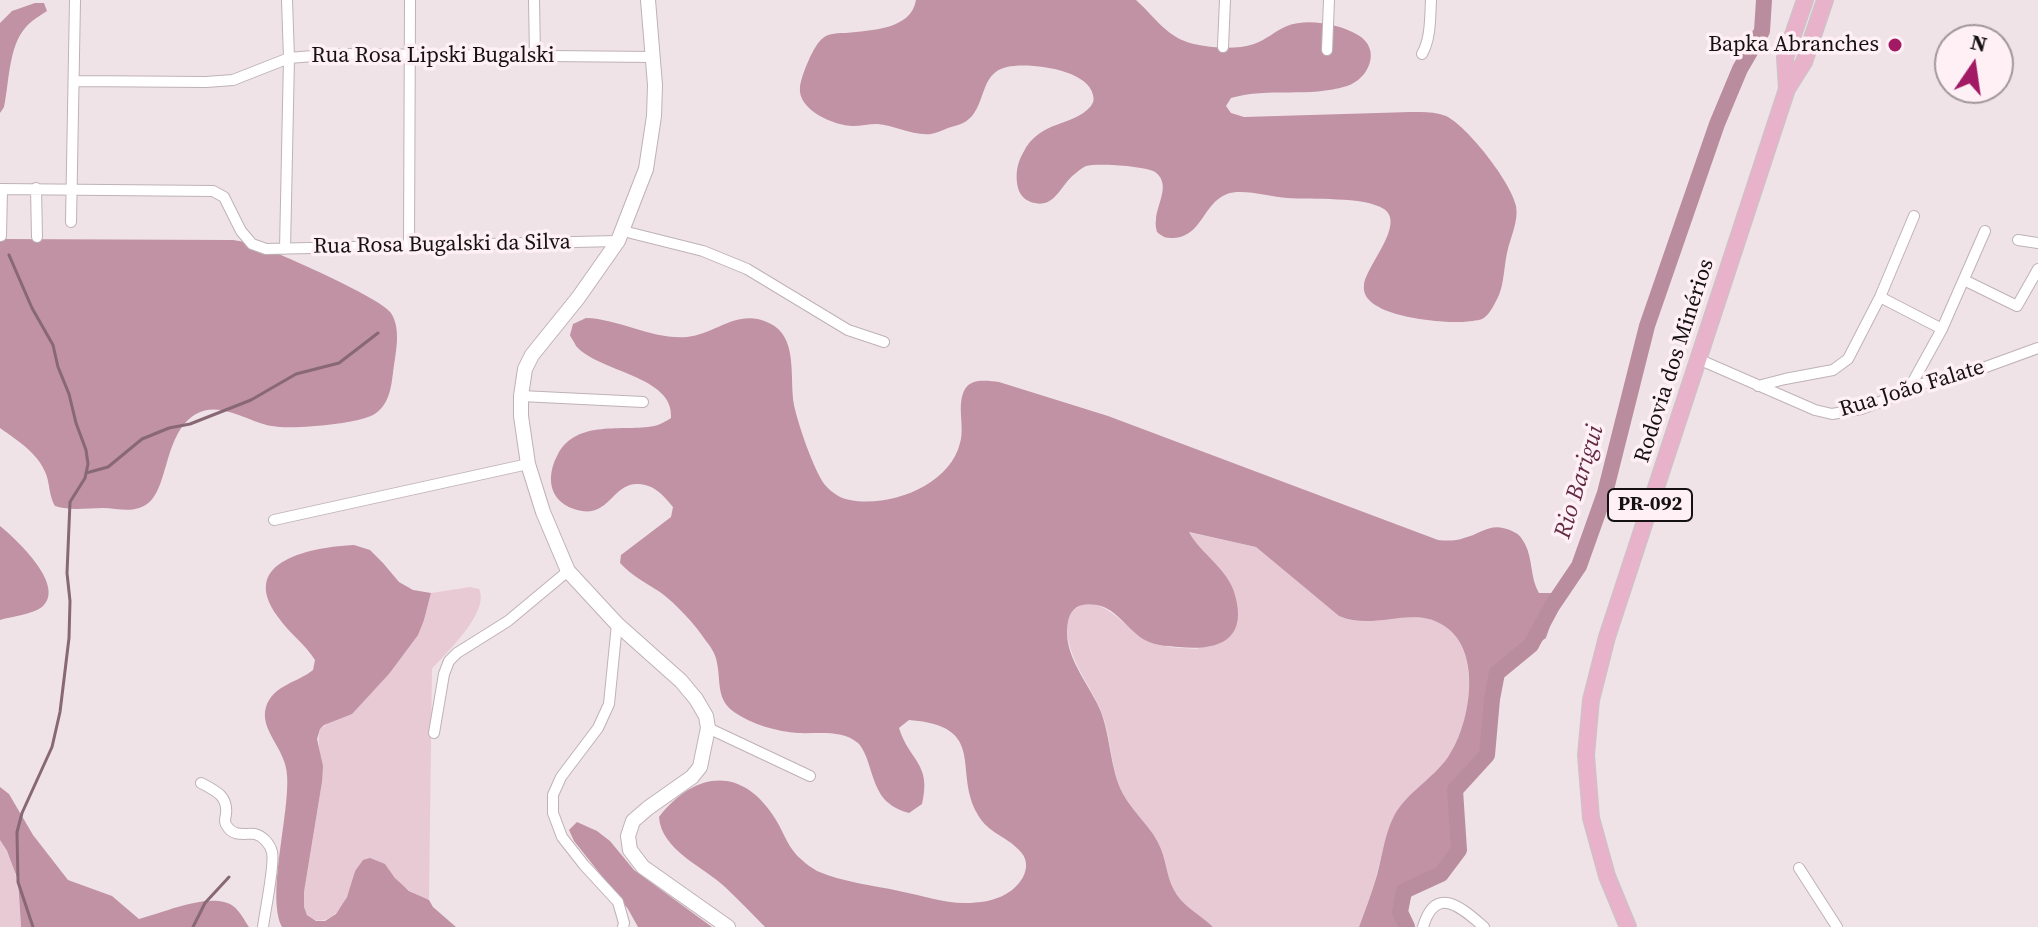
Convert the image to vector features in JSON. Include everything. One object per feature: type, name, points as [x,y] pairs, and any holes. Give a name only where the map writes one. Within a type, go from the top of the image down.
[{"type":"main road","points":[[648,0],[654,116],[646,169],[621,236],[578,298],[532,355],[525,369],[521,416],[528,464],[543,512],[568,571],[617,624],[681,681],[706,716],[708,728],[700,767],[692,777],[633,821],[628,836],[630,850],[643,867],[728,927]]},
{"type":"main road","name":"Rodovia dos Minérios","points":[[1787,89],[1785,58],[1805,0]]},
{"type":"main road","name":"Rodovia dos Minérios","points":[[1628,927],[1607,876],[1591,818],[1586,770],[1588,727],[1597,674],[1787,89],[1804,62],[1825,0]]},
{"type":"street","points":[[71,222],[75,0]]},
{"type":"street","points":[[285,249],[289,58],[287,0]]},
{"type":"street","points":[[409,245],[410,0]]},
{"type":"street","points":[[534,0],[535,55]]},
{"type":"street","points":[[1223,47],[1225,0]]},
{"type":"street","points":[[1327,50],[1329,0]]},
{"type":"street","points":[[1422,54],[1430,28],[1431,0]]},
{"type":"street","name":"Rua Rosa Lipski Bugalski","points":[[74,81],[233,80],[289,58],[337,54],[653,57]]},
{"type":"street","points":[[36,188],[37,237]]},
{"type":"street","points":[[1,236],[1,189],[71,188]]},
{"type":"street","name":"Rua Rosa Bugalski da Silva","points":[[71,188],[213,191],[224,197],[241,231],[252,244],[266,249],[621,236],[703,251],[747,269],[848,330],[884,342]]},
{"type":"street","points":[[1758,386],[1833,370],[1854,351],[1914,216]]},
{"type":"street","points":[[1910,387],[1942,329],[1985,231]]},
{"type":"street","points":[[2018,240],[2038,243]]},
{"type":"street","points":[[1964,280],[2017,306],[2038,269]]},
{"type":"street","points":[[1880,297],[1942,329]]},
{"type":"street","name":"Rua João Falate","points":[[1698,359],[1815,410],[1832,414],[1861,409],[1910,387],[1983,368],[2038,348]]},
{"type":"street","points":[[521,396],[643,402]]},
{"type":"street","points":[[274,520],[528,464]]},
{"type":"street","points":[[434,733],[449,661],[508,621],[568,571]]},
{"type":"street","points":[[617,624],[609,704],[598,728],[561,777],[553,795],[553,813],[562,837],[618,902],[623,927]]},
{"type":"street","points":[[708,728],[810,776]]},
{"type":"street","points":[[201,783],[224,798],[227,806],[225,823],[229,830],[240,835],[258,834],[272,852],[263,927]]},
{"type":"street","points":[[1799,868],[1837,927]]},
{"type":"street","points":[[1423,927],[1432,909],[1451,902],[1484,927]]},
{"type":"shaded area","points":[[916,0],[1136,0],[1176,37],[1194,44],[1216,47],[1254,44],[1287,26],[1304,22],[1332,25],[1358,35],[1370,48],[1371,55],[1366,70],[1355,82],[1333,90],[1245,95],[1231,98],[1226,106],[1231,113],[1244,117],[1424,112],[1442,114],[1455,122],[1497,170],[1516,206],[1502,285],[1494,305],[1482,319],[1453,322],[1404,316],[1374,304],[1366,296],[1364,285],[1388,235],[1390,216],[1384,209],[1364,202],[1233,192],[1219,198],[1190,232],[1168,238],[1157,232],[1156,228],[1163,184],[1153,171],[1120,166],[1086,166],[1048,202],[1029,201],[1020,194],[1017,170],[1030,142],[1047,129],[1083,113],[1094,100],[1089,86],[1056,69],[1017,66],[998,71],[991,76],[972,116],[963,123],[931,134],[877,124],[845,125],[828,120],[804,103],[800,87],[808,61],[819,41],[831,34],[878,29],[898,23],[913,10]]},
{"type":"shaded area","points":[[44,3],[47,11],[31,22],[18,39],[11,61],[4,107],[0,113],[0,23],[12,11]]},
{"type":"shaded area","points":[[0,239],[233,240],[251,243],[303,264],[368,296],[391,313],[397,343],[388,396],[383,407],[373,415],[308,427],[272,426],[234,413],[205,410],[196,414],[176,436],[162,480],[149,503],[130,510],[55,506],[46,474],[38,460],[0,428]]},
{"type":"shaded area","points":[[586,318],[674,337],[698,335],[747,318],[758,319],[778,329],[789,348],[794,405],[811,459],[825,485],[836,495],[847,499],[866,502],[900,497],[931,482],[944,471],[960,443],[962,395],[972,383],[985,381],[999,382],[1108,416],[1438,540],[1458,540],[1498,527],[1516,533],[1528,550],[1539,593],[1553,593],[1564,584],[1546,638],[1512,662],[1502,681],[1495,734],[1458,796],[1459,848],[1452,869],[1415,886],[1405,914],[1407,927],[1359,927],[1394,816],[1448,757],[1463,726],[1469,687],[1468,667],[1455,635],[1441,624],[1417,617],[1365,621],[1339,616],[1256,547],[1189,532],[1232,586],[1238,611],[1237,623],[1226,640],[1193,648],[1156,644],[1136,634],[1108,609],[1089,604],[1072,612],[1067,634],[1071,654],[1101,712],[1115,774],[1123,794],[1158,841],[1177,895],[1213,927],[765,927],[725,887],[667,839],[659,817],[688,790],[719,781],[749,790],[763,802],[787,841],[804,861],[817,871],[857,883],[948,902],[981,902],[1012,890],[1024,875],[1026,862],[1019,850],[987,826],[978,815],[971,799],[964,753],[950,731],[934,724],[909,720],[899,728],[924,779],[922,804],[909,813],[886,801],[863,750],[852,739],[837,734],[773,729],[748,720],[728,707],[722,696],[716,657],[701,634],[673,603],[620,563],[621,555],[671,517],[673,507],[658,491],[649,486],[631,485],[599,509],[590,511],[574,509],[559,500],[551,479],[554,462],[566,443],[589,431],[654,426],[671,418],[669,404],[661,393],[587,355],[576,346],[570,335],[573,324]]},
{"type":"shaded area","points":[[0,526],[17,541],[44,576],[48,598],[38,610],[0,620]]},
{"type":"shaded area","points":[[1187,532],[1256,547],[1339,616],[1365,621],[1429,619],[1452,632],[1463,649],[1469,684],[1466,713],[1457,741],[1442,765],[1408,799],[1394,819],[1359,927],[1213,927],[1177,895],[1157,841],[1123,794],[1101,711],[1070,649],[1068,621],[1078,607],[1097,605],[1150,642],[1198,649],[1203,551]]},
{"type":"shaded area","points":[[354,545],[370,550],[399,582],[413,590],[431,593],[418,635],[389,674],[352,714],[320,729],[317,739],[323,766],[322,782],[304,907],[307,915],[316,921],[325,921],[336,914],[347,897],[355,871],[363,860],[370,858],[385,864],[409,891],[429,900],[456,927],[282,927],[278,913],[277,875],[287,775],[286,766],[266,724],[266,707],[280,689],[313,670],[315,660],[278,617],[268,598],[267,582],[273,570],[285,560],[319,549]]},
{"type":"shaded area","points":[[470,587],[479,589],[481,598],[473,620],[432,669],[429,900],[404,886],[385,864],[355,870],[341,907],[325,920],[316,920],[305,911],[304,892],[322,782],[320,729],[374,690],[389,674],[424,620],[431,593]]},
{"type":"shaded area","points":[[0,787],[9,794],[33,835],[68,880],[112,896],[139,919],[213,901],[233,906],[249,927],[21,927],[18,880],[0,840]]},
{"type":"shaded area","points":[[577,822],[610,841],[634,870],[712,927],[638,927],[628,909],[574,841],[569,830]]},
{"type":"shaded area","points":[[0,840],[15,873],[21,927],[0,927]]},
{"type":"waterway","name":"Rio Barigui","points":[[1407,927],[1400,912],[1404,891],[1441,874],[1459,850],[1455,790],[1487,755],[1497,673],[1531,645],[1579,566],[1605,493],[1647,326],[1717,124],[1740,69],[1762,31],[1764,0]]},
{"type":"waterway","points":[[9,255],[32,308],[53,345],[88,464],[85,478],[70,502],[67,573],[69,638],[60,712],[52,747],[22,813],[17,832],[18,882],[33,927]]},
{"type":"waterway","points":[[86,473],[108,467],[142,439],[251,400],[296,374],[339,363],[378,333]]},
{"type":"waterway","points":[[193,927],[205,903],[229,877]]},
{"type":"place","name":"Bapka Abranches","points":[[1895,45]]}]
